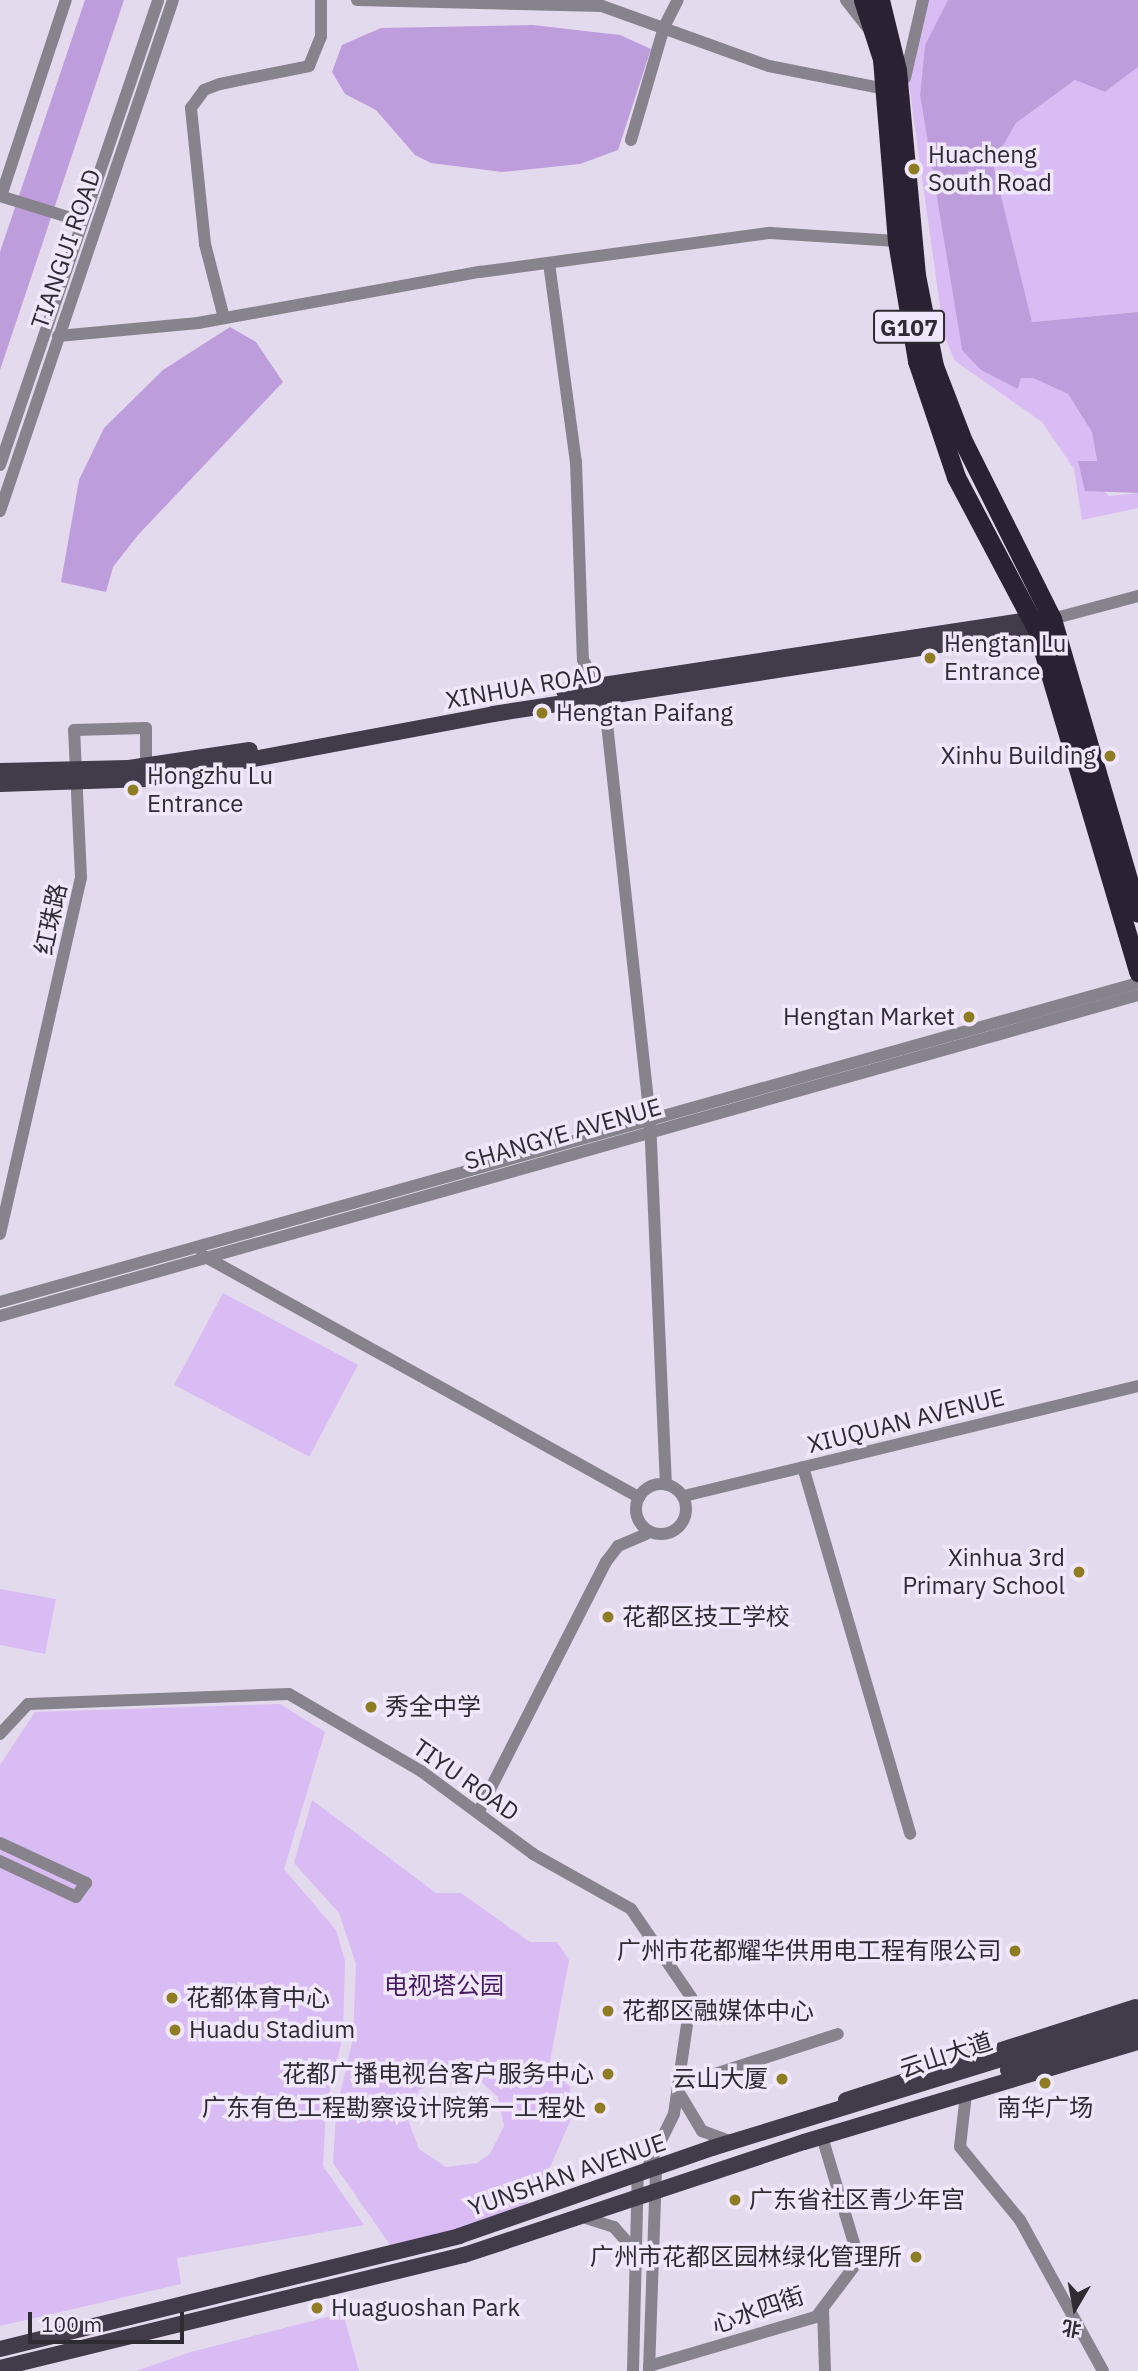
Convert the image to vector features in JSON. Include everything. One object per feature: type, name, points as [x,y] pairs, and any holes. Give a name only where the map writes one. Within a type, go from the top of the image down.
[{"type":"highway","name":"G107","points":[[863,0],[877,39],[885,89],[897,242],[911,336],[936,426],[1040,622],[1138,972]]},
{"type":"highway","name":"G107","points":[[880,0],[902,117],[916,275],[934,366],[1040,622],[1138,913]]},
{"type":"main road","name":"XINHUA ROAD","points":[[0,785],[146,773],[599,691],[1040,622]]},
{"type":"main road","name":"XINHUA ROAD","points":[[0,771],[77,778]]},
{"type":"main road","name":"YUNSHAN AVENUE","points":[[0,2349],[459,2236],[776,2129],[907,2077],[1138,2006]]},
{"type":"main road","name":"YUNSHAN AVENUE","points":[[0,2368],[464,2255],[637,2195],[966,2094],[1135,2028]]},
{"type":"main road","name":"云山大道","points":[[776,2129],[1135,2028]]},
{"type":"main road","name":"云山大道","points":[[804,2142],[1135,2028]]},
{"type":"street","points":[[66,0],[4,197],[81,221]]},
{"type":"street","name":"TIANGUI ROAD","points":[[0,465],[158,0]]},
{"type":"street","name":"TIANGUI ROAD","points":[[0,511],[173,0]]},
{"type":"street","points":[[224,318],[205,244],[191,108],[204,90],[220,84],[309,66],[321,37],[321,0]]},
{"type":"street","points":[[357,0],[566,3],[602,6],[769,66],[885,89]]},
{"type":"street","points":[[631,141],[664,27],[678,0]]},
{"type":"street","points":[[846,0],[877,39]]},
{"type":"street","points":[[902,117],[907,50],[923,0]]},
{"type":"street","points":[[58,336],[224,318],[549,263],[770,233],[897,242]]},
{"type":"street","points":[[549,263],[576,462],[583,660],[599,691],[651,1126],[666,1485]]},
{"type":"street","name":"XINHUA ROAD","points":[[1040,622],[1138,596]]},
{"type":"street","name":"红珠路","points":[[0,1234],[81,877],[74,730],[146,728],[146,773]]},
{"type":"street","name":"SHANGYE AVENUE","points":[[0,1315],[1138,983]]},
{"type":"street","name":"SHANGYE AVENUE","points":[[0,1302],[1138,995]]},
{"type":"street","points":[[191,1249],[639,1497]]},
{"type":"street","name":"XIUQUAN AVENUE","points":[[684,1496],[1138,1386]]},
{"type":"street","points":[[803,1467],[910,1834]]},
{"type":"street","points":[[478,1813],[606,1562],[618,1546],[688,1521],[684,1496],[666,1485]]},
{"type":"street","points":[[639,1497],[666,1485]]},
{"type":"street","points":[[639,1497],[635,1514],[646,1534]]},
{"type":"street","name":"TIYU ROAD","points":[[0,1734],[28,1704],[289,1694],[421,1771],[533,1854],[631,1909],[691,1997],[678,2089],[664,2141],[647,2171]]},
{"type":"street","points":[[0,1843],[86,1883],[76,1897],[0,1861]]},
{"type":"street","points":[[733,2142],[702,2131],[678,2089],[838,2034]]},
{"type":"street","points":[[966,2094],[960,2147],[1020,2220],[1103,2371]]},
{"type":"street","name":"心水四街","points":[[649,2369],[816,2317],[859,2260],[822,2137]]},
{"type":"street","points":[[647,2171],[654,2191],[649,2369]]},
{"type":"street","points":[[633,2371],[637,2195],[647,2171]]},
{"type":"street","points":[[580,2216],[614,2227],[636,2252]]},
{"type":"street","points":[[823,2308],[825,2371]]},
{"type":"green space","points":[[923,0],[948,0],[925,45],[920,95],[962,350],[1018,389],[1021,378],[1033,378],[1068,394],[1092,432],[1097,462],[1078,462],[1109,496],[1138,493],[1138,508],[1082,520],[1074,469],[1042,422],[955,361],[944,335],[909,85],[913,28]]},
{"type":"green space","points":[[1138,67],[1138,312],[1032,322],[993,163],[1016,123],[1075,80],[1105,92]]},
{"type":"green space","points":[[223,1293],[358,1365],[309,1457],[174,1385]]},
{"type":"green space","points":[[0,1589],[56,1599],[45,1654],[0,1645]]},
{"type":"green space","name":"花都体育中心","points":[[280,1704],[325,1732],[284,1869],[336,1930],[345,1961],[343,2035],[326,2107],[323,2166],[364,2225],[177,2258],[181,2284],[0,2326],[0,1765],[35,1712]]},
{"type":"green space","name":"电视塔公园","points":[[312,1800],[436,1893],[461,1893],[530,1942],[557,1942],[569,1960],[549,2067],[570,2087],[571,2119],[547,2174],[517,2218],[395,2252],[333,2163],[336,2113],[353,2038],[356,1964],[339,1913],[294,1863]],"holes":[[[460,2072],[475,2076],[498,2097],[504,2126],[490,2154],[477,2163],[446,2167],[419,2149],[408,2120],[419,2090]]]},
{"type":"green space","name":"Huaguoshan Park","points":[[343,2313],[359,2371],[136,2371],[191,2352]]},
{"type":"shaded area","points":[[85,0],[124,0],[0,370],[0,252]]},
{"type":"shaded area","points":[[948,0],[1138,0],[1138,67],[1105,92],[1075,80],[1016,123],[993,163],[1032,322],[1138,312],[1138,493],[1085,491],[1078,461],[1097,461],[1092,432],[1068,394],[1033,378],[1021,378],[1018,389],[981,370],[962,350],[920,95],[925,45]]},
{"type":"shaded area","points":[[533,25],[620,35],[651,49],[618,150],[580,164],[502,172],[431,163],[415,155],[376,110],[345,94],[332,72],[342,45],[381,28]]},
{"type":"shaded area","points":[[230,327],[256,342],[283,382],[138,535],[113,567],[106,592],[61,582],[79,480],[104,428],[163,370]]},
{"type":"place","name":"Huacheng South Road","points":[[914,169]]},
{"type":"place","name":"Hengtan Lu Entrance","points":[[930,658]]},
{"type":"place","name":"Hengtan Paifang","points":[[542,713]]},
{"type":"place","name":"Xinhu Building","points":[[1110,756]]},
{"type":"place","name":"Hongzhu Lu Entrance","points":[[133,790]]},
{"type":"place","name":"Hengtan Market","points":[[969,1017]]},
{"type":"place","name":"Xinhua 3rd Primary School","points":[[1079,1572]]},
{"type":"place","name":"花都区技工学校","points":[[608,1617]]},
{"type":"place","name":"秀全中学","points":[[371,1707]]},
{"type":"place","name":"广州市花都耀华供用电工程有限公司","points":[[1015,1951]]},
{"type":"place","name":"花都体育中心","points":[[172,1998]]},
{"type":"place","name":"花都区融媒体中心","points":[[608,2011]]},
{"type":"place","name":"Huadu Stadium","points":[[175,2030]]},
{"type":"place","name":"花都广播电视台客户服务中心","points":[[608,2074]]},
{"type":"place","name":"云山大厦","points":[[782,2079]]},
{"type":"place","name":"南华广场","points":[[1045,2083]]},
{"type":"place","name":"广东有色工程勘察设计院第一工程处","points":[[600,2108]]},
{"type":"place","name":"广东省社区青少年宫","points":[[735,2200]]},
{"type":"place","name":"广州市花都区园林绿化管理所","points":[[916,2257]]},
{"type":"place","name":"Huaguoshan Park","points":[[317,2308]]}]
